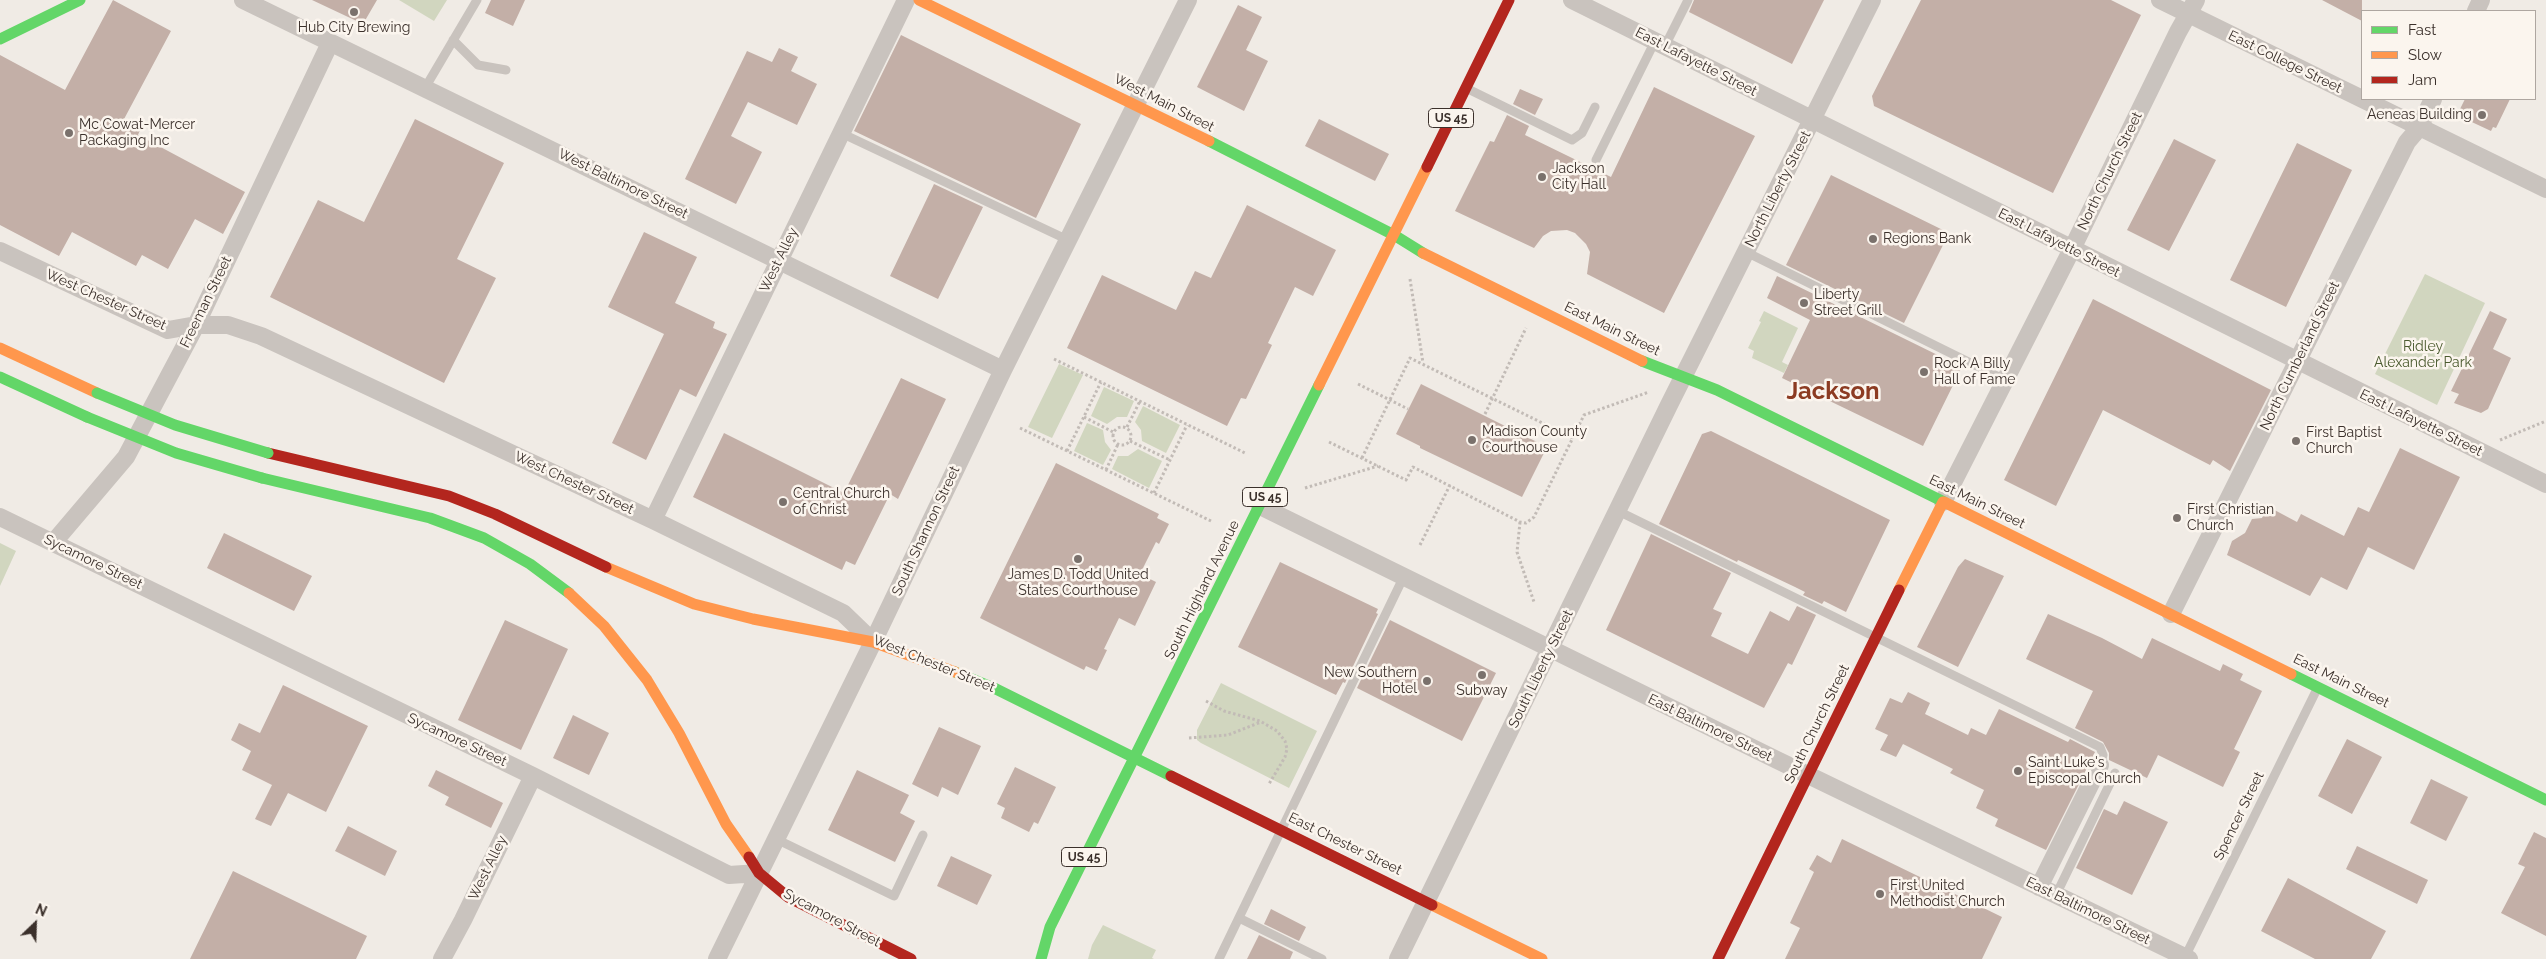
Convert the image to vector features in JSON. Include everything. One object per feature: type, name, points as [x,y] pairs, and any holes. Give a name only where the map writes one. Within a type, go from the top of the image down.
[{"type":"main road","points":[[0,39],[80,0]]},
{"type":"main road","name":"West Main Street","points":[[919,0],[1136,104],[1394,236]]},
{"type":"main road","name":"US 45","points":[[1394,236],[1509,0]]},
{"type":"main road","name":"East Main Street","points":[[1394,236],[1422,253],[1651,365],[1717,390],[2546,800]]},
{"type":"main road","name":"South Highland Avenue","points":[[1041,959],[1050,927],[1394,236]]},
{"type":"main road","points":[[0,348],[97,393],[175,425],[268,453],[449,496],[495,514],[629,578],[694,604],[753,619],[873,642]]},
{"type":"main road","points":[[0,377],[86,418],[176,452],[262,478],[430,518],[492,542],[530,564],[568,592],[604,626],[647,680],[679,733],[726,824],[758,873]]},
{"type":"main road","name":"South Church Street","points":[[1718,959],[1822,744],[1943,502]]},
{"type":"main road","name":"West Chester Street","points":[[873,642],[994,688],[1134,758]]},
{"type":"main road","name":"East Chester Street","points":[[1134,758],[1542,959]]},
{"type":"main road","name":"Sycamore Street","points":[[758,873],[788,897],[911,959]]},
{"type":"street","name":"West Baltimore Street","points":[[243,0],[779,259],[1003,370]]},
{"type":"street","name":"West Alley","points":[[652,520],[906,0]]},
{"type":"street","name":"South Shannon Street","points":[[717,959],[873,642],[1003,370],[1188,0]]},
{"type":"street","name":"East Lafayette Street","points":[[1572,0],[2546,484]]},
{"type":"street","name":"North Liberty Street","points":[[1683,378],[1872,0]]},
{"type":"street","name":"East College Street","points":[[2160,0],[2192,7],[2361,97]]},
{"type":"street","name":"North Church Street","points":[[1943,502],[2072,249],[2192,7]]},
{"type":"street","name":"Freeman Street","points":[[53,543],[126,457],[196,325],[330,42]]},
{"type":"street","name":"East College Street","points":[[2366,100],[2419,128],[2546,189]]},
{"type":"street","name":"North Cumberland Street","points":[[2171,614],[2403,149],[2419,128],[2432,100]]},
{"type":"street","name":"West Chester Street","points":[[0,251],[168,330],[196,325],[228,325],[261,336],[652,520],[843,613],[873,642]]},
{"type":"street","name":"South Liberty Street","points":[[1398,959],[1683,378]]},
{"type":"street","name":"East Baltimore Street","points":[[1260,506],[1808,776],[2187,958]]},
{"type":"street","name":"Sycamore Street","points":[[0,516],[533,776],[729,875],[758,873]]},
{"type":"street","points":[[2039,887],[2108,769]]},
{"type":"street","name":"West Alley","points":[[442,959],[533,776]]},
{"type":"lane","points":[[425,88],[476,0]]},
{"type":"lane","points":[[1596,160],[1660,44],[1688,0]]},
{"type":"lane","points":[[453,40],[478,65],[506,70]]},
{"type":"lane","points":[[1466,88],[1572,140],[1582,133],[1595,107]]},
{"type":"lane","points":[[841,133],[1068,240]]},
{"type":"lane","points":[[1746,252],[2005,380]]},
{"type":"lane","points":[[1618,511],[2100,747],[2108,769],[2056,895]]},
{"type":"lane","points":[[1219,959],[1404,576]]},
{"type":"lane","name":"Spencer Street","points":[[2187,958],[2318,687]]},
{"type":"lane","points":[[776,839],[894,896],[923,835]]},
{"type":"lane","points":[[1239,918],[1322,959]]},
{"type":"path","points":[[1410,280],[1423,364]]},
{"type":"path","points":[[1485,414],[1526,327]]},
{"type":"path","points":[[1362,458],[1410,358],[1573,438]]},
{"type":"path","points":[[1054,359],[1245,453]]},
{"type":"path","points":[[1067,451],[1101,382]]},
{"type":"path","points":[[1358,384],[1408,409]]},
{"type":"path","points":[[1329,442],[1406,480],[1413,467],[1520,522],[1526,522],[1534,517],[1584,415],[1649,392]]},
{"type":"path","points":[[1127,427],[1140,401]]},
{"type":"path","points":[[1084,417],[1113,432]]},
{"type":"path","points":[[2500,440],[2546,421]]},
{"type":"path","points":[[1154,493],[1187,425]]},
{"type":"path","points":[[1121,426],[1127,427],[1131,432],[1130,441],[1126,445],[1118,444],[1113,438],[1113,432],[1121,426]]},
{"type":"path","points":[[1020,428],[1211,521]]},
{"type":"path","points":[[1130,441],[1170,460]]},
{"type":"path","points":[[1106,470],[1118,444]]},
{"type":"path","points":[[1305,488],[1378,466]]},
{"type":"path","points":[[1420,545],[1450,485]]},
{"type":"path","points":[[1520,522],[1517,552],[1534,602]]},
{"type":"path","points":[[1206,701],[1224,710],[1248,716],[1261,722],[1277,731],[1286,741],[1287,749],[1269,784]]},
{"type":"path","points":[[1189,738],[1228,735],[1261,722]]},
{"type":"green space","points":[[399,0],[447,0],[434,21]]},
{"type":"green space","name":"Ridley Alexander Park","points":[[2425,274],[2485,303],[2437,405],[2375,374]]},
{"type":"green space","points":[[1764,311],[1798,328],[1782,362],[1788,365],[1784,373],[1752,358],[1754,351],[1748,348],[1761,322],[1759,321]]},
{"type":"green space","points":[[1059,364],[1083,375],[1052,438],[1028,427]]},
{"type":"green space","points":[[1104,387],[1134,401],[1127,417],[1117,417],[1107,424],[1091,416]]},
{"type":"green space","points":[[1143,406],[1180,425],[1166,453],[1142,441],[1141,430],[1135,422]]},
{"type":"green space","points":[[1087,423],[1103,430],[1105,442],[1111,450],[1103,465],[1074,451]]},
{"type":"green space","points":[[1138,449],[1162,461],[1149,488],[1112,469],[1118,456],[1128,456]]},
{"type":"green space","points":[[0,543],[16,551],[0,586]]},
{"type":"green space","points":[[1221,683],[1317,731],[1289,788],[1197,740],[1197,730]]},
{"type":"green space","points":[[1103,925],[1156,950],[1152,958],[1154,959],[1088,959],[1092,945]]},
{"type":"building","name":"Mc Cowat-Mercer Packaging Inc","points":[[113,0],[171,31],[123,121],[140,130],[138,135],[245,192],[223,234],[195,219],[168,269],[142,255],[136,266],[72,232],[59,256],[0,225],[0,55],[65,90]]},
{"type":"building","name":"Hub City Brewing","points":[[312,0],[377,0],[363,24]]},
{"type":"building","points":[[491,0],[525,0],[513,26],[485,13]]},
{"type":"building","points":[[1694,0],[1824,0],[1792,64],[1689,12]]},
{"type":"building","points":[[1921,0],[2111,0],[2141,15],[2053,193],[1874,106],[1872,96]]},
{"type":"building","points":[[2322,0],[2362,0],[2361,20]]},
{"type":"building","points":[[1238,5],[1262,17],[1246,50],[1268,61],[1244,111],[1197,87]]},
{"type":"building","points":[[901,35],[1081,124],[1036,218],[854,131]]},
{"type":"building","points":[[779,48],[798,57],[791,71],[817,84],[797,125],[748,102],[731,136],[762,152],[736,204],[685,179],[747,51],[772,62]]},
{"type":"building","name":"Jackson City Hall","points":[[1654,87],[1755,136],[1664,313],[1587,274],[1590,252],[1586,244],[1575,233],[1567,230],[1551,231],[1543,236],[1534,248],[1455,211],[1490,141],[1494,142],[1507,115],[1529,126],[1525,135],[1611,177]]},
{"type":"building","points":[[1520,89],[1543,99],[1535,115],[1513,104]]},
{"type":"building","name":"Aeneas Building","points":[[2464,100],[2510,100],[2496,128],[2493,127],[2491,131],[2461,117],[2463,112],[2459,111]]},
{"type":"building","points":[[415,119],[504,163],[457,259],[496,278],[444,383],[270,297],[318,200],[364,222]]},
{"type":"building","points":[[1319,119],[1389,154],[1375,181],[1305,146]]},
{"type":"building","points":[[2174,139],[2216,160],[2169,251],[2127,230]]},
{"type":"building","points":[[2297,143],[2352,170],[2286,307],[2230,280]]},
{"type":"building","name":"Regions Bank","points":[[1831,175],[1949,233],[1904,323],[1786,265]]},
{"type":"building","points":[[934,184],[983,207],[938,299],[890,276]]},
{"type":"building","points":[[1247,205],[1336,250],[1313,296],[1295,287],[1268,343],[1272,345],[1246,399],[1241,398],[1227,426],[1067,348],[1102,275],[1176,310],[1195,271],[1211,278]]},
{"type":"building","points":[[644,232],[697,257],[675,303],[715,322],[713,328],[727,334],[696,397],[680,389],[646,460],[612,443],[664,334],[608,307]]},
{"type":"building","points":[[1777,276],[1962,367],[1923,446],[1782,378],[1810,320],[1767,298]]},
{"type":"building","points":[[2093,299],[2271,390],[2230,471],[2213,460],[2210,465],[2103,410],[2056,506],[2004,480]]},
{"type":"building","points":[[2490,311],[2507,319],[2493,349],[2511,358],[2488,409],[2481,413],[2454,403],[2459,394],[2451,391]]},
{"type":"building","name":"Central Church of Christ","points":[[901,378],[946,399],[898,499],[890,494],[855,565],[846,561],[842,570],[693,497],[724,433],[844,493]]},
{"type":"building","name":"Madison County Courthouse","points":[[1421,384],[1547,447],[1522,497],[1420,448],[1420,446],[1396,434]]},
{"type":"building","points":[[1711,431],[1890,520],[1846,612],[1824,601],[1822,604],[1803,595],[1805,592],[1795,587],[1738,560],[1737,562],[1659,524],[1702,434]]},
{"type":"building","points":[[2400,448],[2460,477],[2414,570],[2368,547],[2347,590],[2321,577],[2310,596],[2227,555],[2232,541],[2245,533],[2252,519],[2262,518],[2267,506],[2297,522],[2301,514],[2344,536],[2358,507],[2369,512]]},
{"type":"building","name":"James D. Todd United States Courthouse","points":[[1056,463],[1159,514],[1157,518],[1169,524],[1159,544],[1156,542],[1140,574],[1156,582],[1135,626],[1119,618],[1104,649],[1107,650],[1097,671],[1086,666],[1084,670],[980,618]]},
{"type":"building","points":[[224,533],[312,576],[294,611],[207,568]]},
{"type":"building","points":[[1651,534],[1731,573],[1713,609],[1722,613],[1711,636],[1748,654],[1770,611],[1789,621],[1797,606],[1816,615],[1792,665],[1788,663],[1764,708],[1606,630]]},
{"type":"building","points":[[1965,559],[2004,576],[1958,667],[1917,647],[1958,567]]},
{"type":"building","points":[[1280,562],[1378,609],[1376,613],[1378,614],[1345,683],[1343,682],[1336,695],[1238,647]]},
{"type":"building","points":[[2048,614],[2102,638],[2142,659],[2152,638],[2220,671],[2223,664],[2243,674],[2240,680],[2262,691],[2234,749],[2240,752],[2223,787],[2158,755],[2147,778],[2109,760],[2109,753],[2103,742],[2075,728],[2093,691],[2026,659]]},
{"type":"building","points":[[505,620],[568,649],[521,750],[458,720]]},
{"type":"building","name":"New Southern Hotel","points":[[1390,620],[1496,673],[1462,741],[1357,688]]},
{"type":"building","points":[[283,685],[368,726],[326,812],[288,793],[271,826],[255,819],[272,785],[242,770],[251,751],[231,740],[239,723],[260,733]]},
{"type":"building","name":"Saint Luke's Episcopal Church","points":[[1908,692],[1930,703],[1925,714],[1968,735],[1971,728],[1986,735],[1999,709],[2068,742],[2070,739],[2095,752],[2046,850],[1995,826],[1998,819],[1976,808],[1984,790],[1950,773],[1953,769],[1903,744],[1896,757],[1880,750],[1888,735],[1875,729],[1890,698],[1902,703]]},
{"type":"building","points":[[573,715],[609,733],[589,775],[553,758]]},
{"type":"building","points":[[939,727],[981,746],[958,795],[942,787],[938,797],[912,784]]},
{"type":"building","points":[[2347,739],[2382,757],[2352,814],[2318,796]]},
{"type":"building","points":[[1015,767],[1056,787],[1038,824],[1034,822],[1029,832],[1001,818],[1005,808],[997,804]]},
{"type":"building","points":[[436,770],[503,803],[491,828],[445,805],[449,797],[428,786]]},
{"type":"building","points":[[857,770],[909,795],[900,813],[915,821],[895,862],[828,830]]},
{"type":"building","points":[[2431,779],[2468,797],[2446,841],[2410,823]]},
{"type":"building","points":[[2124,801],[2168,822],[2132,895],[2076,868],[2104,809],[2117,815]]},
{"type":"building","points":[[348,826],[397,851],[385,876],[335,851]]},
{"type":"building","points":[[2534,832],[2546,838],[2546,936],[2501,913],[2525,867],[2518,864]]},
{"type":"building","name":"First United Methodist Church","points":[[1842,839],[2002,917],[1982,959],[1785,959],[1800,928],[1790,923],[1814,872],[1809,869],[1817,855],[1831,863]]},
{"type":"building","points":[[2357,846],[2428,880],[2417,904],[2346,869]]},
{"type":"building","points":[[951,856],[992,875],[977,905],[937,886]]},
{"type":"building","points":[[233,871],[367,936],[356,959],[190,959]]},
{"type":"building","points":[[2288,878],[2386,931],[2371,959],[2315,959],[2261,931]]},
{"type":"building","points":[[1271,909],[1306,927],[1299,941],[1264,924]]},
{"type":"building","points":[[1259,935],[1293,952],[1290,959],[1247,959]]},
{"type":"traffic: fast","points":[[0,39],[80,0]]},
{"type":"traffic: fast","points":[[1209,141],[1394,235],[1423,253]]},
{"type":"traffic: fast","points":[[1642,361],[1717,390],[1944,502]]},
{"type":"traffic: fast","points":[[0,377],[87,417]]},
{"type":"traffic: fast","points":[[1134,758],[1319,385]]},
{"type":"traffic: fast","points":[[97,393],[175,425],[268,453]]},
{"type":"traffic: fast","points":[[87,417],[176,453],[262,478]]},
{"type":"traffic: fast","points":[[262,478],[430,518],[484,538],[530,564],[569,593]]},
{"type":"traffic: fast","points":[[955,672],[994,688],[1171,776]]},
{"type":"traffic: fast","points":[[2291,674],[2546,800]]},
{"type":"traffic: fast","points":[[1041,959],[1050,927],[1134,758]]},
{"type":"traffic: slow","points":[[919,0],[1209,141]]},
{"type":"traffic: slow","points":[[1319,385],[1427,167]]},
{"type":"traffic: slow","points":[[1423,253],[1642,361]]},
{"type":"traffic: slow","points":[[0,348],[97,393]]},
{"type":"traffic: slow","points":[[1899,590],[1943,502]]},
{"type":"traffic: slow","points":[[1944,502],[2291,674]]},
{"type":"traffic: slow","points":[[606,567],[694,604],[753,619],[873,642],[955,672]]},
{"type":"traffic: slow","points":[[569,593],[604,626],[647,680],[679,733],[726,824],[749,857]]},
{"type":"traffic: slow","points":[[1432,905],[1542,959]]},
{"type":"traffic: jam","points":[[1427,167],[1509,0]]},
{"type":"traffic: jam","points":[[268,453],[449,496],[495,514],[606,567]]},
{"type":"traffic: jam","points":[[1718,959],[1899,590]]},
{"type":"traffic: jam","points":[[1171,776],[1432,905]]},
{"type":"traffic: jam","points":[[749,857],[759,873],[788,897],[911,959]]},
{"type":"place","name":"Hub City Brewing","points":[[354,12]]},
{"type":"place","name":"Aeneas Building","points":[[2482,115]]},
{"type":"place","name":"Mc Cowat-Mercer Packaging Inc","points":[[69,133]]},
{"type":"place","name":"Jackson City Hall","points":[[1542,177]]},
{"type":"place","name":"Regions Bank","points":[[1873,239]]},
{"type":"place","name":"Liberty Street Grill","points":[[1804,303]]},
{"type":"place","name":"Rock A Billy Hall of Fame","points":[[1924,372]]},
{"type":"place","name":"Madison County Courthouse","points":[[1472,440]]},
{"type":"place","name":"First Baptist Church","points":[[2296,441]]},
{"type":"place","name":"Central Church of Christ","points":[[783,502]]},
{"type":"place","name":"First Christian Church","points":[[2177,518]]},
{"type":"place","name":"James D. Todd United States Courthouse","points":[[1078,559]]},
{"type":"place","name":"Subway","points":[[1482,675]]},
{"type":"place","name":"New Southern Hotel","points":[[1427,681]]},
{"type":"place","name":"Saint Luke's Episcopal Church","points":[[2018,771]]},
{"type":"place","name":"First United Methodist Church","points":[[1880,894]]},
{"type":"district","name":"Jackson","points":[[1833,392]]}]
